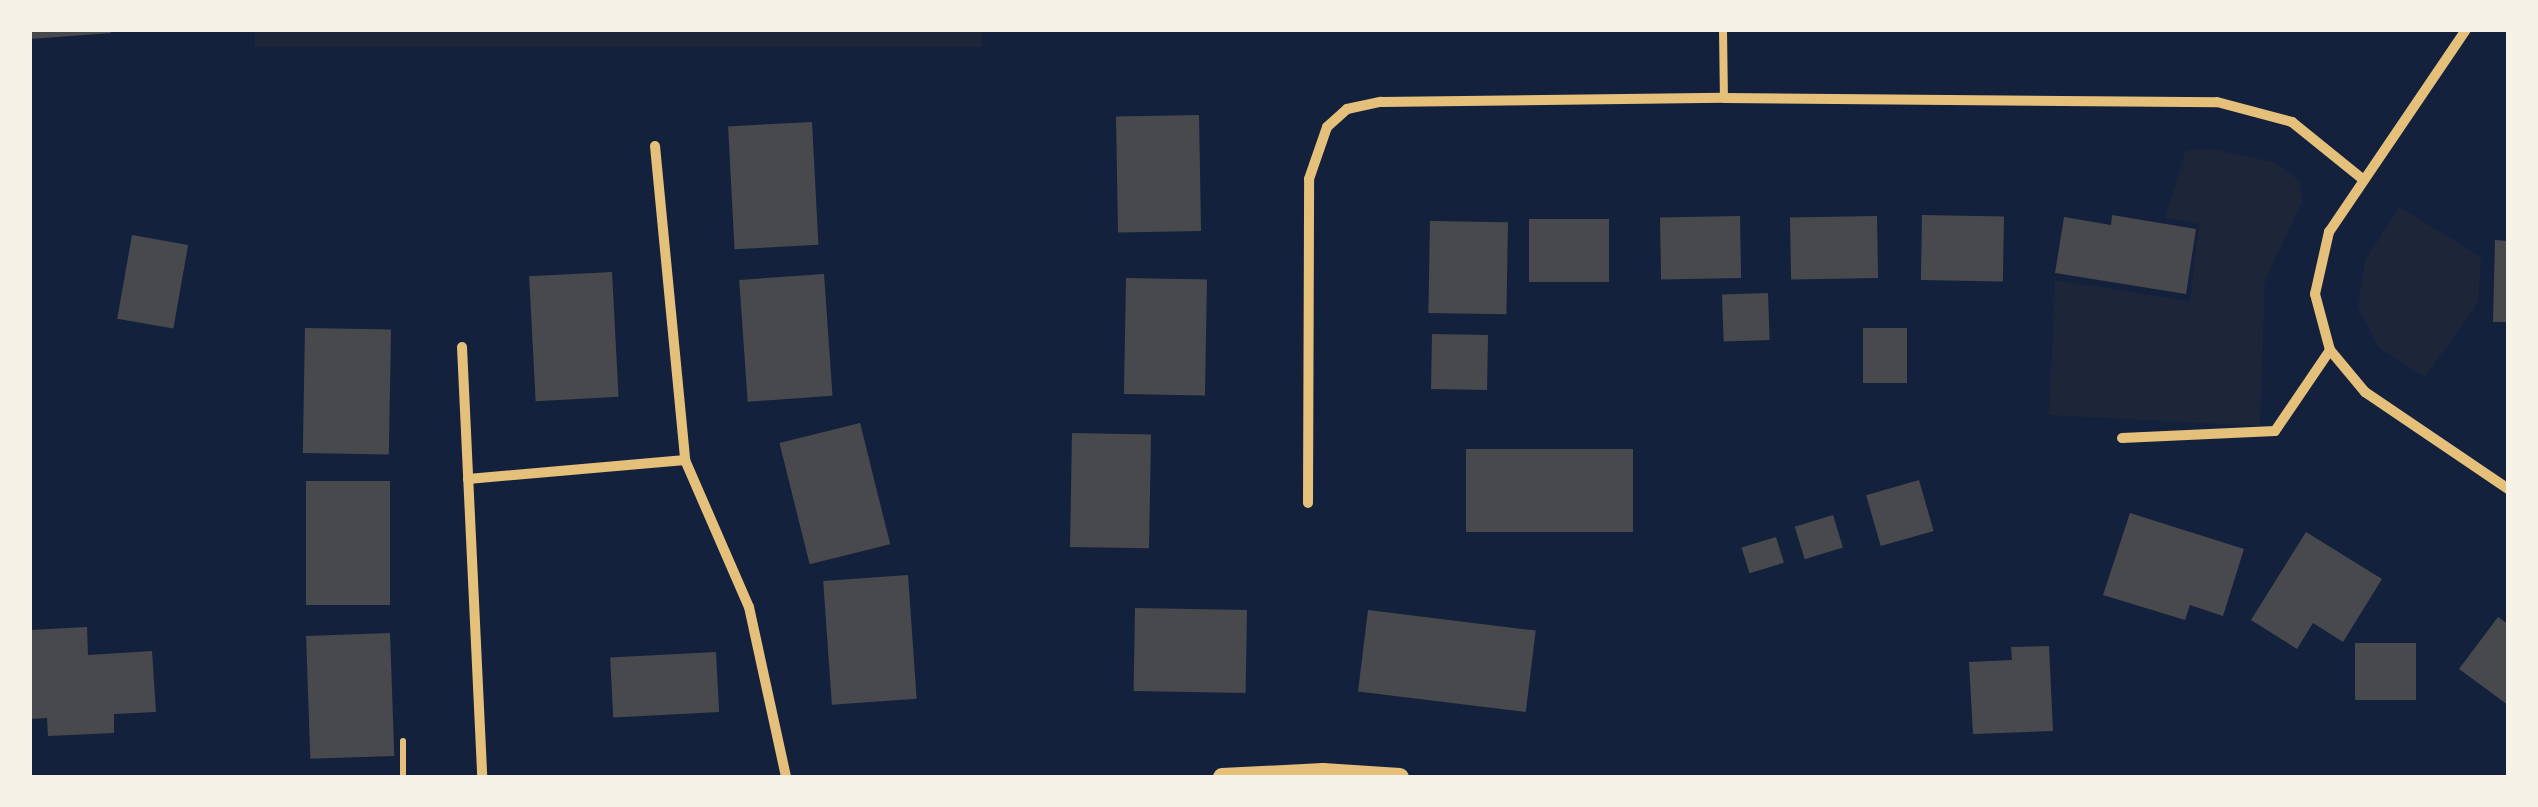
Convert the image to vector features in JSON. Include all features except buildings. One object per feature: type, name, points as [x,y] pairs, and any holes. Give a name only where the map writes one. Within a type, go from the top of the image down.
[{"type":"street","points":[[2466,30],[2329,232],[2314,294],[2330,350],[2365,392],[2508,490]]},
{"type":"street","points":[[1308,502],[1309,179],[1327,127],[1347,109],[1381,102],[1724,98],[2217,102],[2292,122],[2364,180]]},
{"type":"street","points":[[655,146],[685,460],[749,608],[786,777]]},
{"type":"street","points":[[462,347],[482,777]]},
{"type":"street","points":[[2122,438],[2276,431],[2330,350]]},
{"type":"street","points":[[468,479],[685,460]]},
{"type":"street","points":[[1222,777],[1323,772],[1400,777]]},
{"type":"lane","points":[[1723,30],[1724,98]]},
{"type":"path","points":[[403,741],[403,777]]},
{"type":"shaded area","points":[[255,30],[982,30],[982,47],[255,47]]},
{"type":"shaded area","points":[[2210,149],[2273,162],[2300,181],[2302,202],[2265,280],[2260,426],[2049,415],[2055,280],[2190,301],[2199,224],[2165,218],[2186,150]]},
{"type":"shaded area","points":[[2399,207],[2481,257],[2478,303],[2425,377],[2379,348],[2358,307],[2365,261]]}]
